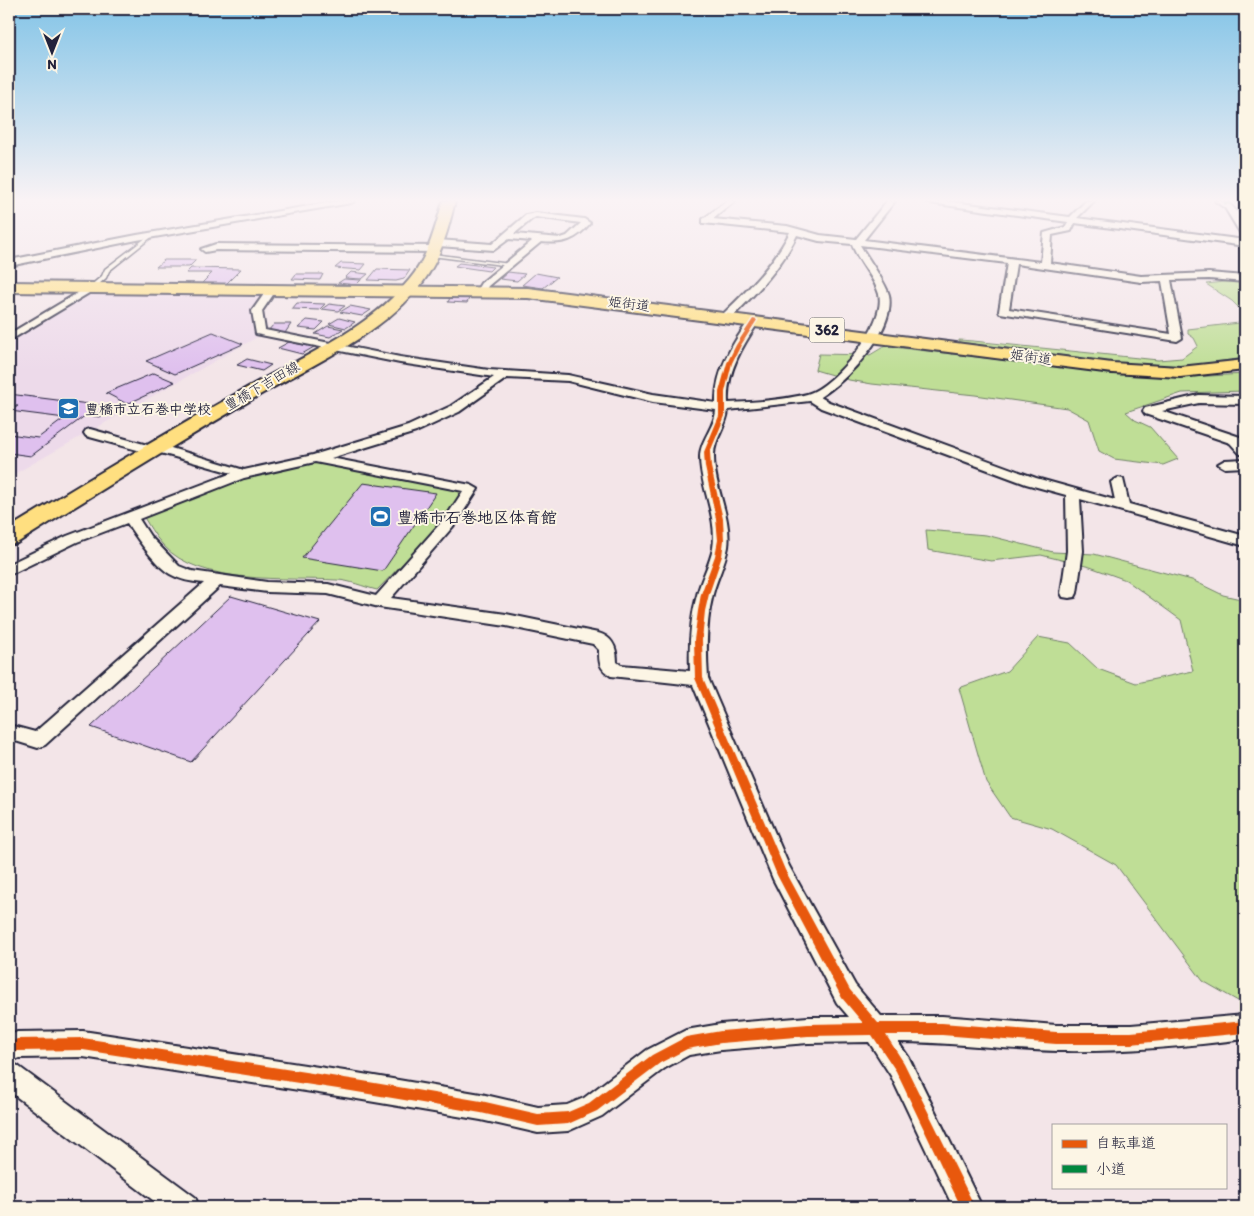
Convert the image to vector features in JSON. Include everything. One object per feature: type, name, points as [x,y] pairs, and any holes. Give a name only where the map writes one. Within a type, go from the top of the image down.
[{"type":"highway","name":"姫街道","points":[[9,287],[481,291],[565,296],[1151,372],[1180,372],[1245,365]]},
{"type":"main road","name":"豊橋下吉田線","points":[[9,538],[154,449],[332,346],[386,312],[408,290],[430,258]]},
{"type":"street","points":[[9,263],[32,258]]},
{"type":"street","points":[[481,291],[484,286],[518,258]]},
{"type":"street","points":[[726,317],[752,292],[779,258]]},
{"type":"street","points":[[272,290],[257,311],[260,332],[332,346],[354,353],[505,374],[561,377],[653,398],[723,407],[812,397],[822,393],[839,379],[880,325],[886,302],[884,294],[865,258]]},
{"type":"street","points":[[989,258],[1045,264],[1141,279],[1209,276],[1245,279]]},
{"type":"street","points":[[1045,264],[1046,258]]},
{"type":"street","points":[[1012,261],[1004,312],[1177,338],[1166,278]]},
{"type":"street","points":[[9,338],[91,288]]},
{"type":"street","points":[[755,320],[738,344],[724,381],[722,417],[717,431],[708,445],[706,456],[720,527],[721,542],[703,602],[698,655],[699,678],[781,872],[846,994],[875,1029],[900,1067],[968,1207]]},
{"type":"street","points":[[9,570],[72,539],[240,475],[316,458],[412,429],[455,409],[505,374]]},
{"type":"street","points":[[812,397],[834,408],[1031,481],[1245,541]]},
{"type":"street","points":[[1245,400],[1199,399],[1149,411],[1223,435],[1235,440],[1245,450]]},
{"type":"street","points":[[90,433],[238,471],[240,475]]},
{"type":"street","points":[[316,458],[471,489],[451,520],[378,602]]},
{"type":"street","points":[[1225,464],[1245,464]]},
{"type":"street","points":[[1118,482],[1123,507]]},
{"type":"street","points":[[1069,593],[1074,551],[1073,494]]},
{"type":"street","points":[[130,516],[145,539],[174,570],[189,576],[267,587],[328,589],[378,602],[506,620],[598,639],[608,648],[608,665],[616,671],[699,678]]},
{"type":"street","points":[[9,732],[38,740],[218,580]]},
{"type":"street","points":[[9,1049],[17,1045],[83,1044],[481,1107],[538,1120],[568,1118],[593,1107],[656,1059],[686,1043],[721,1038],[808,1030],[942,1029],[1056,1038],[1130,1038],[1245,1027]]},
{"type":"street","points":[[9,1075],[185,1207]]},
{"type":"lane","points":[[91,288],[104,277],[107,270],[123,258]]},
{"type":"lane","points":[[476,258],[510,265]]},
{"type":"shaded area","name":"豊橋市立石巻中学校","points":[[90,292],[264,294],[252,311],[254,334],[261,335],[9,477],[9,341]]},
{"type":"green space","points":[[1232,281],[1245,283],[1245,314],[1232,301],[1206,284]]},
{"type":"green space","points":[[1245,315],[1245,358],[1186,366],[1142,366],[959,342],[959,340],[973,341],[1158,360],[1182,358],[1198,346],[1194,338],[1188,334],[1188,329],[1239,323]]},
{"type":"green space","points":[[885,346],[1119,374],[1191,377],[1245,374],[1245,391],[1182,393],[1126,412],[1135,420],[1150,427],[1178,459],[1163,465],[1114,459],[1099,451],[1089,420],[1067,408],[975,395],[872,384],[849,380],[815,370],[819,354],[870,355]]},
{"type":"green space","points":[[312,461],[464,491],[446,519],[377,590],[341,580],[245,577],[199,567],[179,558],[163,545],[141,513],[245,475]]},
{"type":"green space","points":[[926,530],[986,535],[1053,552],[1094,554],[1192,580],[1223,595],[1245,600],[1245,1000],[1238,1001],[1203,981],[1116,865],[1052,829],[1010,817],[986,782],[959,688],[1007,671],[1038,637],[1070,643],[1098,669],[1136,683],[1193,671],[1181,620],[1126,580],[1090,567],[1041,555],[991,561],[928,550]]},
{"type":"building","points":[[164,260],[196,260],[189,267],[156,267]]},
{"type":"building","points":[[341,263],[366,264],[361,270],[335,268]]},
{"type":"building","points":[[459,263],[493,267],[489,271],[455,266]]},
{"type":"building","points":[[191,268],[241,269],[226,284],[201,284],[212,273],[186,273]]},
{"type":"building","points":[[377,269],[410,270],[404,279],[396,281],[368,280]]},
{"type":"building","points":[[351,272],[368,274],[362,279],[345,278]]},
{"type":"building","points":[[508,272],[525,274],[517,281],[500,279]]},
{"type":"building","points":[[536,273],[557,277],[543,288],[522,285]]},
{"type":"building","points":[[296,274],[323,274],[320,280],[292,279]]},
{"type":"building","points":[[344,279],[361,280],[356,285],[338,283]]},
{"type":"building","points":[[451,296],[470,296],[467,303],[448,302]]},
{"type":"building","points":[[297,303],[325,304],[319,310],[292,309]]},
{"type":"building","points":[[329,304],[345,306],[338,311],[322,309]]},
{"type":"building","points":[[350,306],[371,310],[362,316],[340,312]]},
{"type":"building","points":[[339,318],[355,322],[346,328],[329,324]]},
{"type":"building","points":[[307,320],[324,322],[316,330],[298,328]]},
{"type":"building","points":[[274,324],[291,324],[285,333],[267,332]]},
{"type":"building","points":[[328,326],[343,329],[330,337],[315,334]]},
{"type":"building","points":[[213,332],[243,344],[175,374],[146,361]]},
{"type":"building","points":[[289,342],[314,347],[302,354],[278,348]]},
{"type":"building","points":[[247,359],[271,365],[262,371],[237,365]]},
{"type":"building","points":[[154,373],[175,382],[127,404],[106,393]]},
{"type":"building","points":[[9,394],[113,407],[100,417],[86,415],[31,456],[9,453],[9,434],[38,438],[65,418],[10,411],[18,406],[9,405]]},
{"type":"building","points":[[363,483],[436,493],[383,571],[302,558]]},
{"type":"building","points":[[231,596],[320,622],[191,762],[91,727]]},
{"type":"cycle path","points":[[755,320],[738,345],[726,372],[722,392],[722,416],[707,452],[709,478],[721,529],[721,540],[701,611],[698,640],[699,678],[781,872],[846,994],[875,1029],[900,1067],[968,1207]]},
{"type":"cycle path","points":[[9,1049],[17,1045],[83,1044],[351,1085],[481,1107],[538,1120],[568,1118],[593,1107],[656,1059],[686,1043],[721,1037],[808,1030],[942,1029],[1056,1038],[1131,1038],[1245,1027]]},
{"type":"place","name":"豊橋市立石巻中学校","points":[[69,409]]},
{"type":"place","name":"豊橋市石巻地区体育館","points":[[381,517]]}]
